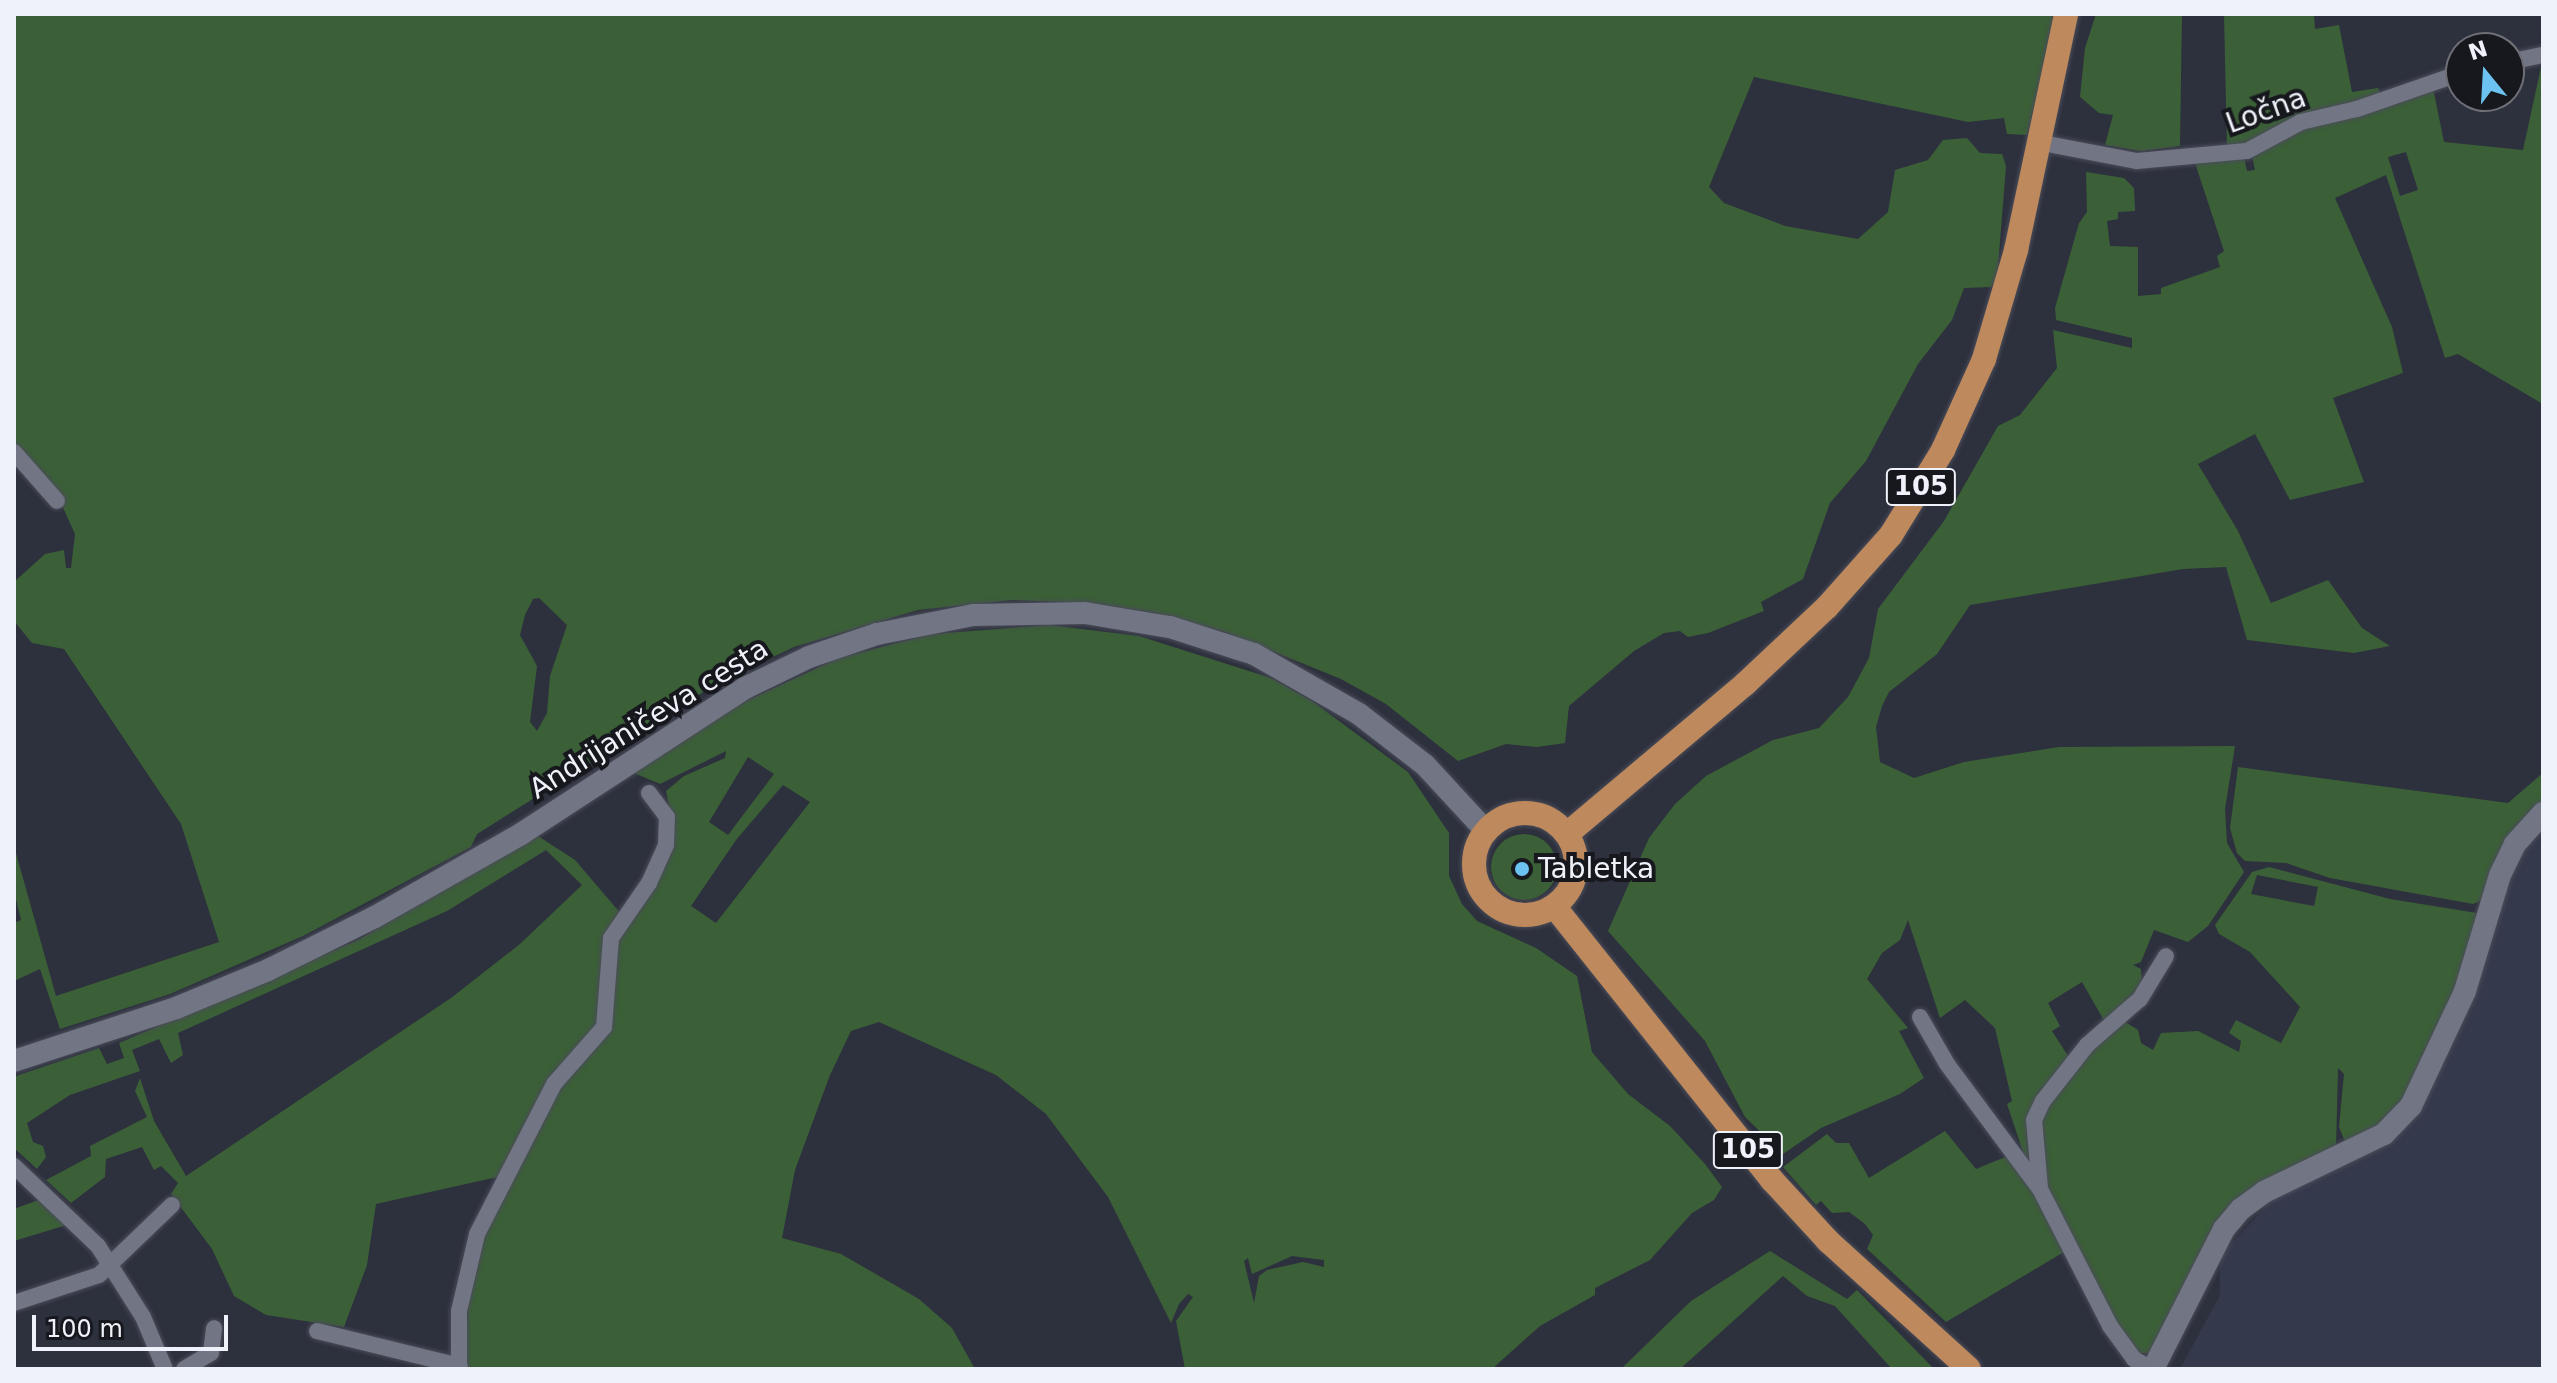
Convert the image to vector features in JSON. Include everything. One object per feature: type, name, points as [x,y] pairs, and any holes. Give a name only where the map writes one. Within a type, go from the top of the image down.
[{"type":"main road","name":"105","points":[[1567,834],[1745,684],[1827,607],[1891,535],[1943,450],[1984,359],[2016,250],[2066,14]]},
{"type":"main road","name":"Andrijaničeva cesta","points":[[14,1061],[176,1008],[375,917],[521,834],[745,688],[809,657],[877,634],[973,615],[1085,613],[1170,627],[1254,654],[1370,723],[1425,765],[1486,831]]},
{"type":"main road","points":[[1527,813],[1542,815],[1567,834],[1575,856],[1574,881],[1554,906],[1523,915],[1507,912],[1488,898],[1476,877],[1474,861],[1486,831],[1497,821],[1527,813]]},
{"type":"main road","points":[[2152,1369],[2224,1229],[2241,1209],[2264,1192],[2384,1134],[2404,1117],[2465,991],[2500,875],[2515,844],[2543,813]]},
{"type":"main road","name":"105","points":[[1554,906],[1772,1180],[1828,1241],[1969,1369]]},
{"type":"street","name":"Ločna","points":[[2037,142],[2137,161],[2247,151],[2301,122],[2346,112],[2445,78]]},
{"type":"street","points":[[14,452],[57,501]]},
{"type":"street","points":[[317,1331],[460,1367],[459,1311],[468,1261],[498,1188],[554,1084],[604,1027],[611,938],[649,883],[666,845],[667,817],[649,793]]},
{"type":"street","points":[[2040,1189],[2034,1120],[2043,1101],[2087,1045],[2140,999],[2166,956]]},
{"type":"street","points":[[1920,1017],[1947,1064],[2040,1189],[2110,1326],[2134,1359],[2152,1369]]},
{"type":"street","points":[[14,1166],[37,1185],[112,1266],[143,1317],[165,1369]]},
{"type":"street","points":[[14,1303],[69,1287],[112,1266],[172,1205]]},
{"type":"street","points":[[184,1369],[211,1353],[214,1328]]},
{"type":"shaded area","points":[[2543,823],[2543,1369],[2180,1369],[2220,1295],[2220,1263],[2227,1248],[2277,1195],[2356,1153],[2511,868]]},
{"type":"green space","points":[[14,14],[2056,14],[2027,135],[2007,134],[2004,118],[1968,122],[1754,77],[1709,187],[1724,203],[1785,226],[1858,239],[1888,212],[1895,170],[1928,160],[1943,140],[1967,138],[1980,153],[2002,154],[2006,166],[1997,279],[1991,287],[1964,288],[1952,320],[1918,364],[1866,461],[1830,503],[1803,579],[1761,602],[1764,611],[1708,633],[1688,637],[1680,631],[1664,633],[1634,651],[1569,706],[1565,743],[1537,747],[1506,744],[1458,761],[1386,704],[1341,679],[1225,632],[1157,613],[1093,603],[1012,600],[918,610],[794,647],[716,684],[477,834],[471,847],[303,936],[170,994],[60,1029],[40,969],[14,981],[14,923],[21,920],[14,891],[14,846],[56,996],[219,942],[181,824],[64,649],[32,643],[14,621],[14,582],[45,554],[64,550],[66,568],[71,568],[75,534],[60,501],[14,445]],"holes":[[[539,598],[567,625],[550,676],[547,713],[537,731],[530,722],[537,666],[520,635],[525,615],[533,599]]]},
{"type":"green space","points":[[2096,14],[2182,14],[2180,146],[2141,151],[2105,145],[2113,115],[2099,113],[2080,97],[2085,48]]},
{"type":"green space","points":[[2224,14],[2314,14],[2315,29],[2339,25],[2352,92],[2378,88],[2381,96],[2254,145],[2227,149]]},
{"type":"green space","points":[[2543,58],[2543,404],[2458,354],[2445,358],[2386,175],[2335,198],[2392,327],[2403,373],[2333,398],[2364,482],[2290,500],[2255,434],[2198,464],[2238,531],[2271,603],[2328,580],[2362,628],[2390,646],[2354,653],[2247,640],[2226,567],[2183,569],[1970,605],[1937,654],[1889,692],[1882,706],[1876,727],[1880,762],[1914,778],[1964,762],[2059,747],[2235,746],[2225,809],[2227,843],[2244,872],[2208,926],[2188,942],[2154,930],[2141,962],[2133,965],[2141,969],[2142,983],[2106,1024],[2082,982],[2048,1003],[2060,1026],[2052,1031],[2070,1059],[2038,1099],[2036,1166],[2028,1167],[2007,1104],[2012,1101],[1995,1028],[1965,1000],[1940,1018],[1908,920],[1900,940],[1882,953],[1867,979],[1908,1028],[1899,1031],[1924,1078],[1900,1094],[1821,1128],[1783,1154],[1745,1117],[1705,1041],[1608,931],[1649,838],[1675,804],[1706,776],[1773,740],[1819,728],[1848,697],[1869,658],[1878,609],[1944,521],[1998,426],[2020,415],[2057,368],[2053,330],[2132,348],[2132,338],[2056,320],[2055,308],[2079,223],[2087,212],[2086,172],[2124,178],[2134,188],[2135,211],[2118,212],[2118,219],[2107,221],[2110,246],[2138,247],[2138,296],[2161,294],[2161,288],[2220,267],[2217,256],[2224,251],[2195,163],[2244,157],[2247,171],[2255,170],[2252,156],[2285,133],[2432,83],[2444,142],[2523,150]],"holes":[[[2406,152],[2418,190],[2400,196],[2388,157]]]},
{"type":"green space","points":[[1049,625],[1139,636],[1271,678],[1312,701],[1408,772],[1449,833],[1449,876],[1462,904],[1477,921],[1536,948],[1577,976],[1592,1052],[1628,1094],[1670,1126],[1705,1164],[1722,1187],[1714,1200],[1692,1213],[1650,1260],[1595,1288],[1595,1295],[1540,1326],[1492,1369],[1185,1369],[1176,1321],[1193,1297],[1188,1294],[1179,1304],[1171,1323],[1108,1197],[1046,1114],[996,1075],[879,1022],[851,1031],[830,1075],[795,1170],[782,1238],[841,1254],[919,1299],[952,1328],[975,1369],[464,1369],[471,1265],[537,1116],[601,1041],[610,959],[671,816],[666,791],[684,776],[725,758],[726,751],[660,784],[634,773],[742,703],[839,658],[932,634]],"holes":[[[748,757],[774,774],[728,835],[709,822]],[[783,785],[810,802],[716,923],[691,906],[736,840]],[[1292,1256],[1324,1260],[1324,1267],[1303,1262],[1267,1270],[1259,1276],[1254,1303],[1244,1261],[1248,1258],[1252,1274]]]},
{"type":"green space","points":[[2238,767],[2508,803],[2543,773],[2543,802],[2522,823],[2482,900],[2473,904],[2330,878],[2286,863],[2245,861],[2237,853],[2230,828]]},
{"type":"green space","points":[[1524,834],[1537,837],[1547,844],[1554,854],[1557,867],[1554,880],[1547,890],[1537,897],[1524,900],[1511,897],[1501,890],[1494,880],[1491,867],[1494,854],[1501,844],[1511,837]]},
{"type":"green space","points":[[538,836],[575,860],[622,915],[601,956],[603,1019],[502,1176],[376,1204],[367,1265],[344,1327],[266,1315],[234,1296],[212,1249],[171,1194],[178,1183],[161,1166],[154,1170],[142,1147],[106,1159],[105,1177],[71,1203],[46,1180],[91,1156],[90,1146],[147,1117],[135,1091],[140,1078],[154,1121],[186,1176],[451,998],[520,944],[582,885],[546,850],[447,911],[178,1033],[183,1055],[171,1063],[159,1039],[132,1050],[140,1071],[70,1095],[27,1123],[33,1142],[43,1146],[46,1157],[37,1169],[14,1148],[16,1076],[99,1048],[107,1064],[124,1058],[119,1043],[358,940]]},
{"type":"green space","points":[[2269,867],[2390,899],[2477,913],[2461,982],[2400,1113],[2346,1144],[2339,1127],[2344,1074],[2338,1068],[2336,1149],[2262,1186],[2151,1353],[2135,1353],[2109,1318],[2047,1199],[2038,1133],[2045,1103],[2069,1069],[2122,1020],[2138,1030],[2141,1043],[2153,1050],[2161,1033],[2198,1031],[2239,1052],[2241,1041],[2229,1033],[2236,1020],[2281,1043],[2300,1007],[2250,952],[2219,934],[2215,925],[2252,872]],"holes":[[[2257,875],[2318,887],[2314,906],[2251,894]]]},
{"type":"green space","points":[[1945,1131],[1976,1169],[2005,1157],[2015,1164],[2027,1177],[2064,1252],[1946,1322],[1867,1249],[1873,1235],[1865,1224],[1849,1212],[1832,1213],[1821,1201],[1816,1205],[1783,1167],[1827,1134],[1836,1143],[1849,1143],[1869,1178]]},
{"type":"green space","points":[[41,1199],[70,1224],[14,1241],[14,1209]]},
{"type":"green space","points":[[1770,1251],[1847,1299],[1857,1290],[1934,1369],[1892,1369],[1835,1306],[1807,1296],[1783,1276],[1680,1369],[1621,1369],[1691,1301]]},
{"type":"place","name":"Tabletka","points":[[1522,869]]}]
